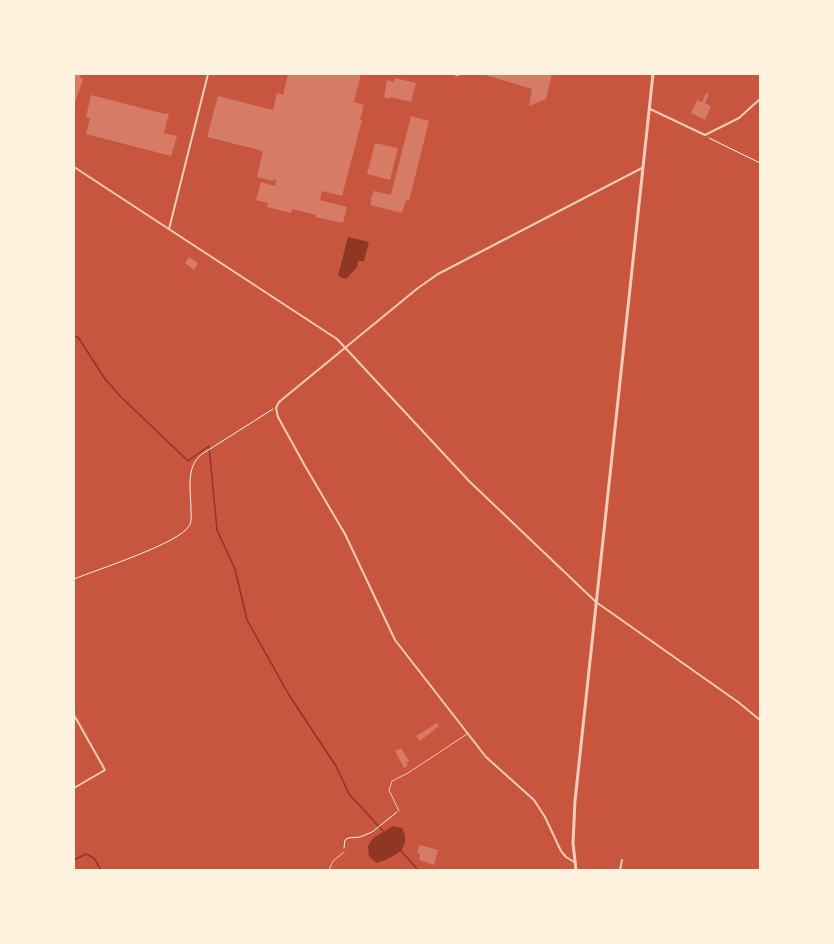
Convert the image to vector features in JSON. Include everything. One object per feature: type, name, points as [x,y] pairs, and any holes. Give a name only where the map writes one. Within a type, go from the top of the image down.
[{"type":"street","points":[[169,229],[208,74]]},
{"type":"street","points":[[454,74],[458,75]]},
{"type":"street","points":[[576,870],[574,862],[575,801],[653,74]]},
{"type":"street","points":[[650,110],[705,135],[739,118],[760,99]]},
{"type":"street","points":[[74,167],[337,339],[469,481],[596,602],[738,702],[760,720]]},
{"type":"street","points":[[574,862],[566,857],[561,851],[545,817],[534,800],[491,763],[395,640],[345,534],[278,417],[276,408],[279,402],[418,288],[438,274],[643,167]]},
{"type":"street","points":[[74,715],[105,770],[74,788]]},
{"type":"street","points":[[620,870],[622,860]]},
{"type":"lane","points":[[399,811],[390,790],[392,781],[408,773],[468,734]]},
{"type":"lane","points":[[329,870],[333,860],[344,852]]},
{"type":"path","points":[[705,135],[760,163]]},
{"type":"path","points":[[74,579],[168,543],[189,526],[191,517],[191,473],[195,460],[271,409],[276,408]]},
{"type":"path","points":[[344,852],[344,845],[348,838],[360,837],[372,832],[399,811]]},
{"type":"shaded area","points":[[348,237],[369,242],[364,261],[358,261],[357,267],[346,279],[338,276]]},
{"type":"shaded area","points":[[393,826],[402,828],[405,836],[403,847],[400,852],[377,863],[369,857],[368,846],[373,838]]},
{"type":"building","points":[[74,74],[81,74],[80,78],[83,79],[74,105]]},
{"type":"building","points":[[288,74],[361,74],[354,102],[364,105],[360,120],[362,120],[342,196],[322,191],[320,200],[347,207],[343,223],[315,217],[316,215],[292,209],[291,213],[267,207],[268,203],[256,200],[261,182],[275,186],[276,180],[274,179],[273,181],[257,177],[263,151],[207,137],[218,96],[273,110],[277,93],[283,95]]},
{"type":"building","points":[[482,74],[552,74],[546,99],[529,106],[532,89]]},
{"type":"building","points":[[395,78],[416,83],[411,102],[384,97],[387,80],[394,82]]},
{"type":"building","points":[[706,93],[709,94],[705,103],[711,106],[705,120],[691,113],[697,100],[702,102]]},
{"type":"building","points":[[91,95],[165,114],[169,113],[164,133],[177,136],[171,156],[86,134],[90,118],[86,117]]},
{"type":"building","points":[[411,116],[429,121],[409,201],[406,200],[402,213],[370,205],[372,200],[370,200],[374,191],[391,195]]},
{"type":"building","points":[[375,143],[398,148],[390,180],[367,174]]},
{"type":"building","points":[[189,257],[198,263],[194,270],[185,263]]},
{"type":"building","points":[[437,723],[439,726],[420,741],[416,736]]},
{"type":"building","points":[[401,748],[409,761],[406,763],[408,765],[404,768],[395,751]]},
{"type":"building","points":[[420,845],[438,850],[434,865],[419,860],[420,855],[417,852]]},
{"type":"waterway","points":[[74,337],[78,337],[105,379],[120,396],[188,461],[209,446],[217,530],[235,569],[247,620],[289,695],[336,766],[349,794],[383,831]]},
{"type":"waterway","points":[[401,851],[418,870]]},
{"type":"waterway","points":[[74,860],[86,854],[94,858],[101,870]]}]
